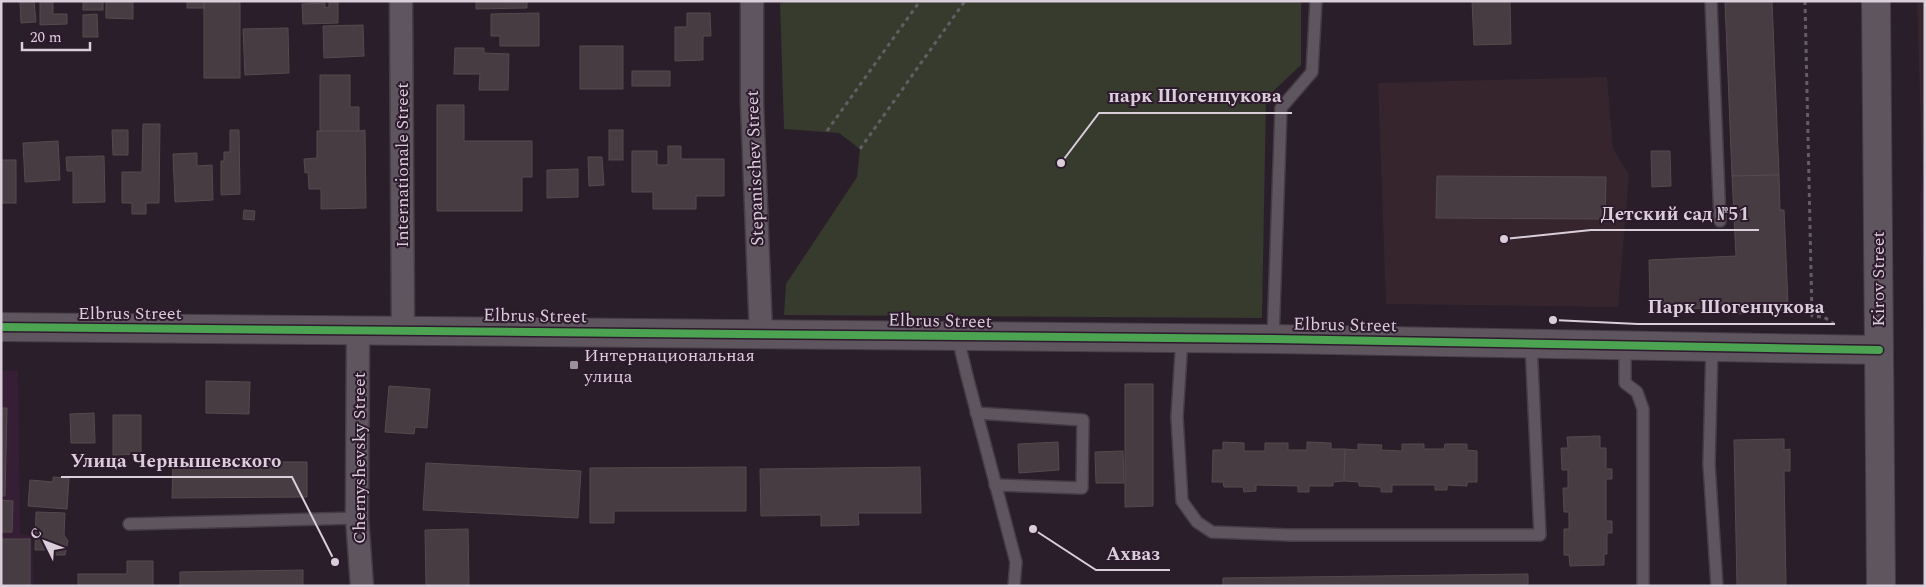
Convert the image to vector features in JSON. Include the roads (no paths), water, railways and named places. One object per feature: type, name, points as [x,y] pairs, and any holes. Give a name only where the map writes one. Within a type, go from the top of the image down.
[{"type":"street","name":"Internationale Street","points":[[401,1],[403,330]]},
{"type":"street","name":"Stepanischev Street","points":[[752,1],[752,103],[761,334]]},
{"type":"street","name":"Kirov Street","points":[[1876,1],[1881,586]]},
{"type":"street","name":"Elbrus Street","points":[[1,327],[1273,339],[1879,350]]},
{"type":"street","name":"Chernyshevsky Street","points":[[358,330],[357,518],[362,586]]},
{"type":"lane","points":[[1273,339],[1281,108],[1312,72],[1316,1]]},
{"type":"lane","points":[[1711,1],[1720,220]]},
{"type":"lane","points":[[962,336],[961,351],[1016,562],[1014,586]]},
{"type":"lane","points":[[1182,338],[1177,418],[1182,501],[1197,522],[1212,532],[1289,535],[1540,535],[1531,344]]},
{"type":"lane","points":[[1625,345],[1625,383],[1637,392],[1642,409],[1642,586]]},
{"type":"lane","points":[[1712,347],[1709,464],[1717,586]]},
{"type":"lane","points":[[976,413],[1083,420],[1082,488],[995,485]]},
{"type":"lane","points":[[129,524],[357,518]]},
{"type":"place","name":"парк Шогенцукова","points":[[1061,163]]},
{"type":"place","name":"Детский сад №51","points":[[1504,239]]},
{"type":"place","name":"Парк Шогенцукова","points":[[1553,320]]},
{"type":"place","name":"Интернациональная улица","points":[[574,365]]},
{"type":"place","name":"Ахваз","points":[[1033,529]]},
{"type":"place","name":"Улица Чернышевского","points":[[335,562]]}]
